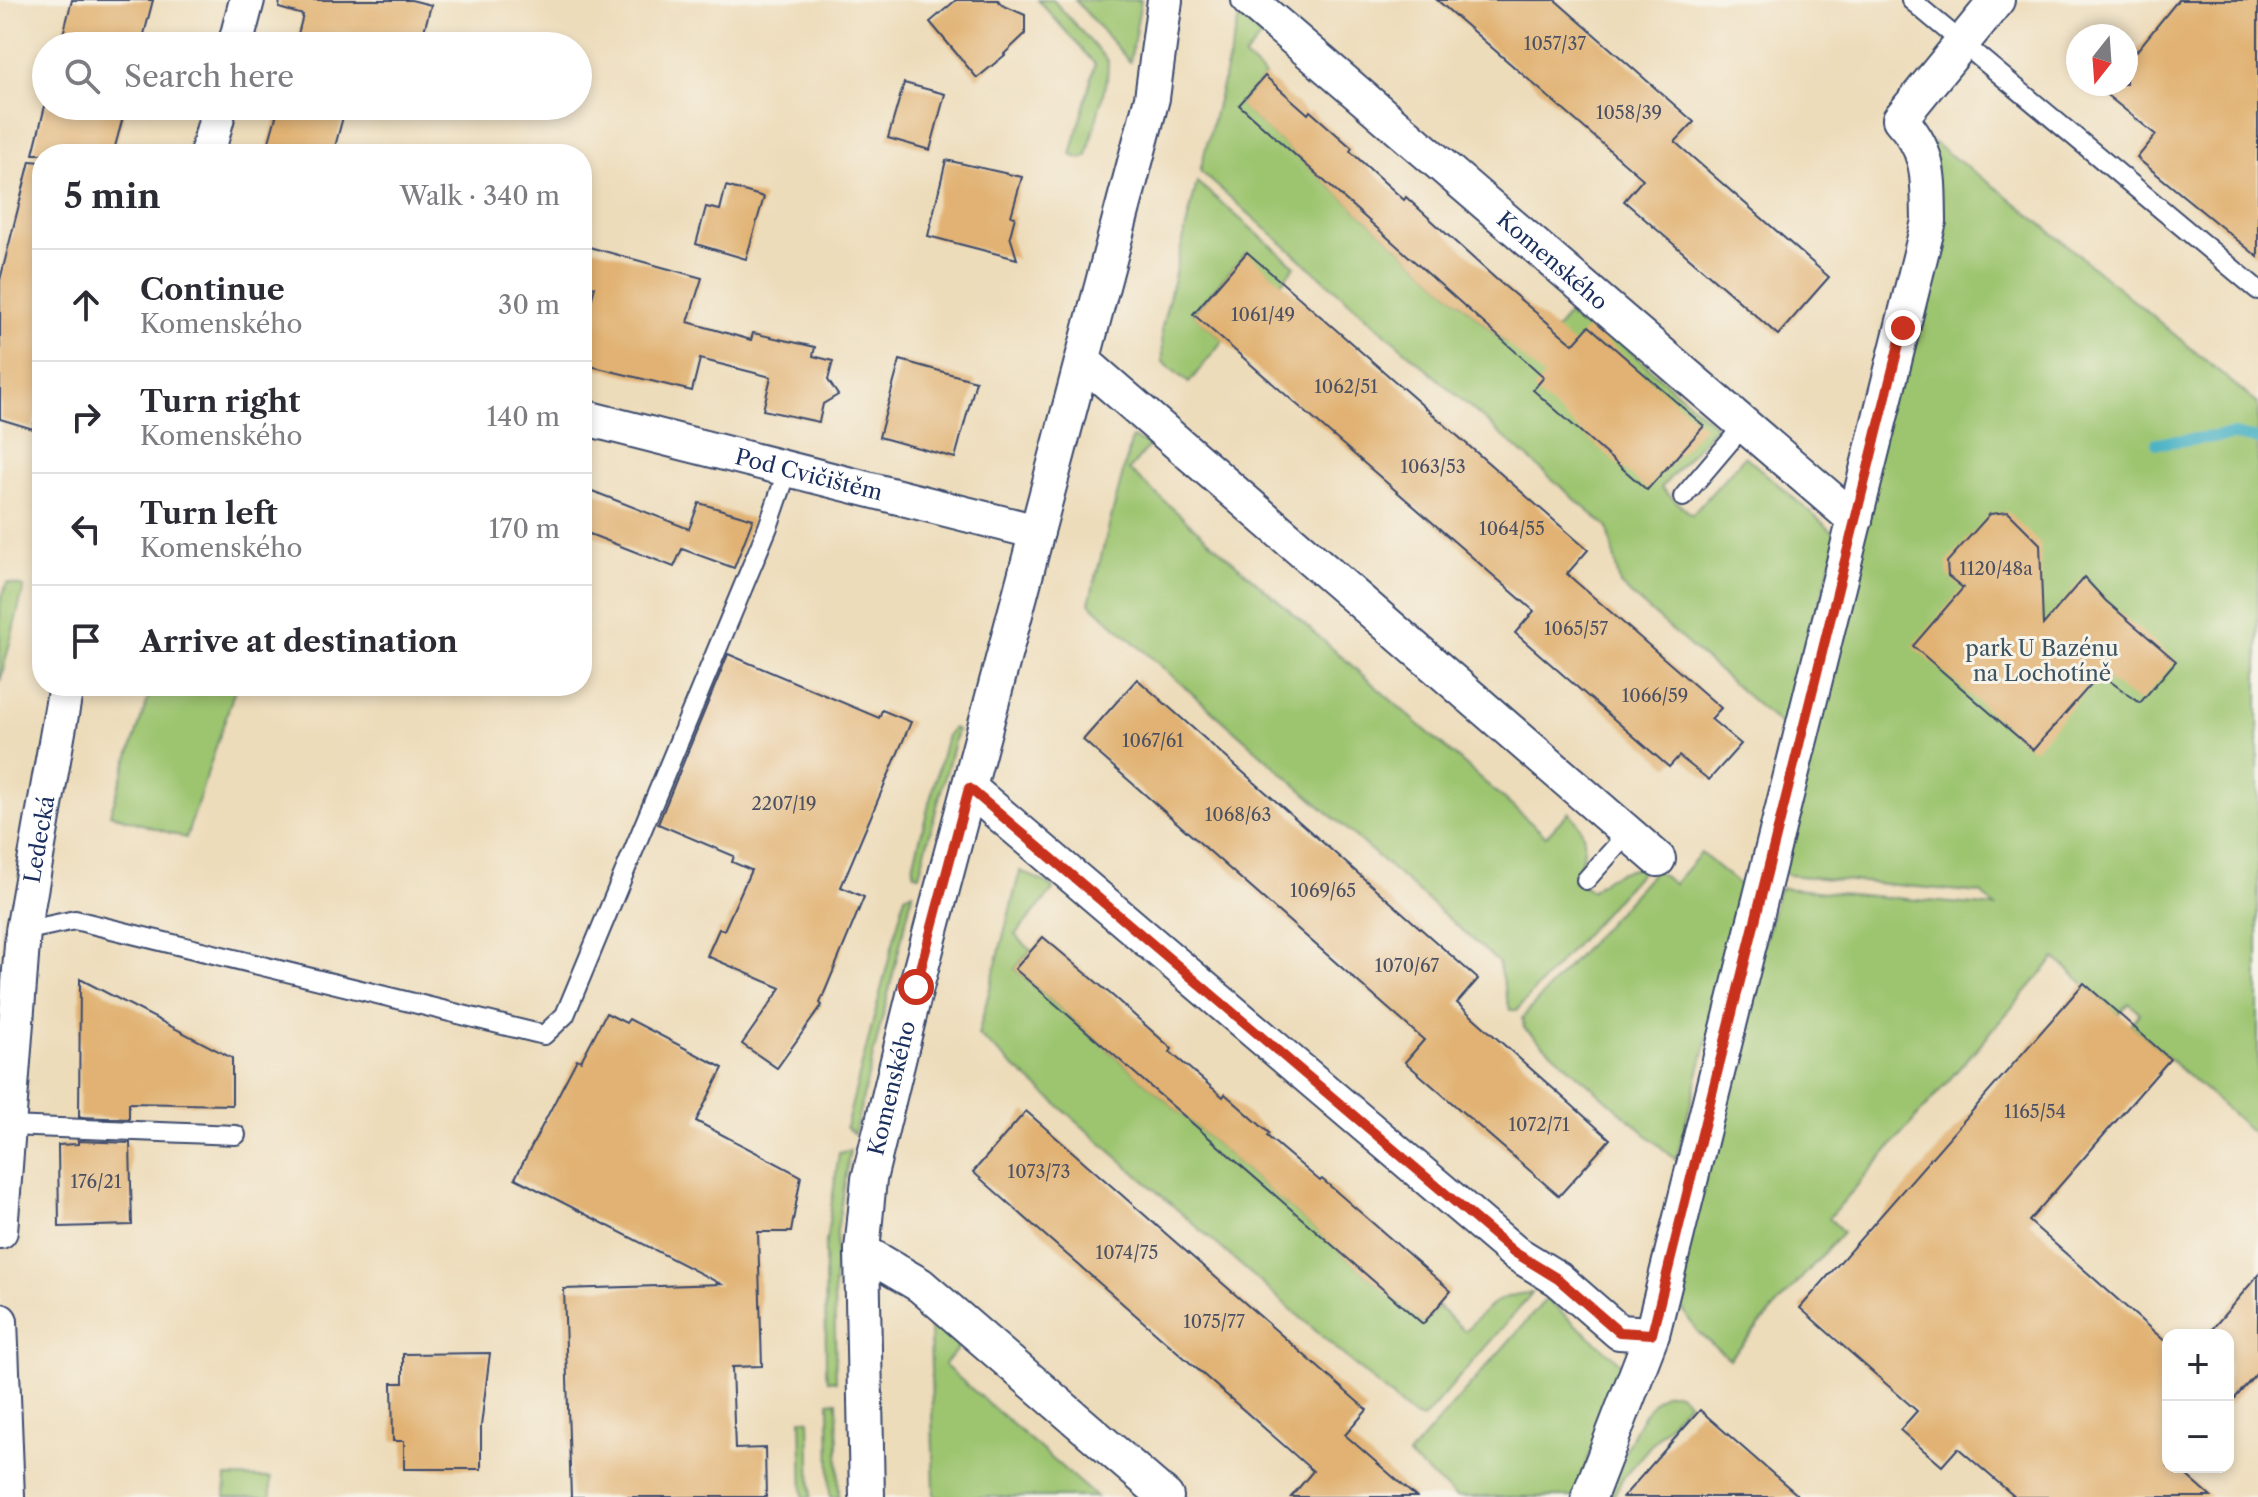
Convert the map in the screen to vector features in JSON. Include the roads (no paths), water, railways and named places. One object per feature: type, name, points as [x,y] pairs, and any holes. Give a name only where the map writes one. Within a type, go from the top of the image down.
[{"type":"street","points":[[239,32],[247,0]]},
{"type":"street","name":"Komenského","points":[[867,1497],[862,1251],[869,1179],[909,1013],[1152,98],[1165,0]]},
{"type":"street","name":"Komenského","points":[[1249,0],[1855,520]]},
{"type":"street","points":[[1589,1497],[1652,1334],[1929,221],[1928,179],[1922,148],[1915,134],[1900,119],[1997,0]]},
{"type":"street","points":[[210,144],[216,120]]},
{"type":"street","points":[[1083,361],[1658,859]]},
{"type":"street","name":"Pod Cvičištěm","points":[[592,420],[1037,532]]},
{"type":"street","name":"Ledecká","points":[[0,1231],[9,1126],[12,931],[64,696]]},
{"type":"street","points":[[969,788],[1514,1252],[1558,1279],[1619,1332],[1652,1334]]},
{"type":"street","points":[[862,1251],[920,1285],[1166,1497]]},
{"type":"street","points":[[0,1321],[7,1497]]},
{"type":"lane","points":[[1911,0],[2258,290]]},
{"type":"lane","points":[[1683,497],[1744,425]]},
{"type":"lane","points":[[12,931],[75,920],[544,1035],[565,1015],[768,527],[788,469]]},
{"type":"lane","points":[[1586,880],[1628,833]]},
{"type":"lane","points":[[9,1126],[236,1135]]},
{"type":"waterway","points":[[2157,443],[2234,435],[2258,439]]},
{"type":"park label","name":"park U Bazénu na Lochotíně","points":[[2042,660]]}]
